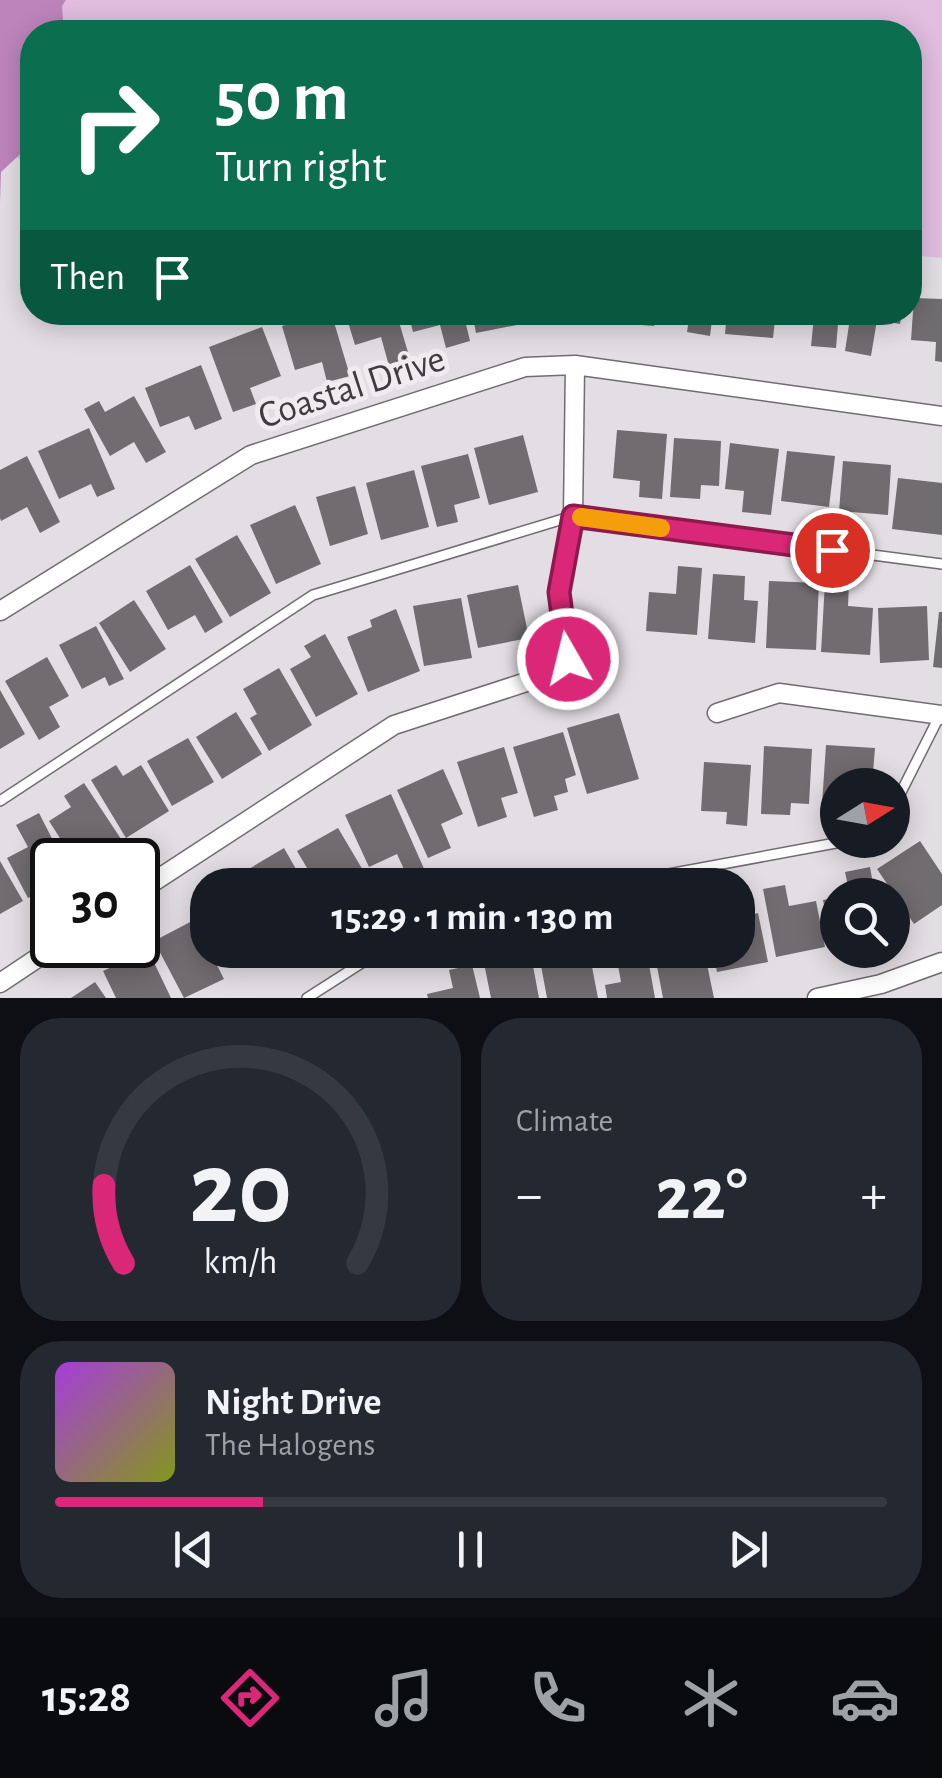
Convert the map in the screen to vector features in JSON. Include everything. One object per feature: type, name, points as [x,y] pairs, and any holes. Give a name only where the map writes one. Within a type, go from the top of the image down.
[{"type":"street","name":"Coastal Drive","points":[[0,612],[251,455],[525,366],[575,365],[942,416]]},
{"type":"street","points":[[160,878],[394,724],[546,676],[568,659],[559,592],[573,516],[575,365]]},
{"type":"street","points":[[718,714],[779,694],[941,715]]},
{"type":"street","points":[[817,998],[881,984],[942,962]]},
{"type":"street","points":[[0,982],[30,963]]},
{"type":"lane","points":[[0,802],[313,595],[573,516],[942,564]]},
{"type":"lane","points":[[910,775],[941,715]]},
{"type":"lane","points":[[701,868],[820,846]]},
{"type":"lane","points":[[306,998],[354,968]]},
{"type":"shaded area","points":[[0,0],[942,0],[942,258],[922,256],[922,20],[20,20],[20,159],[0,149]]},
{"type":"shaded area","points":[[0,0],[66,0],[62,6],[63,20],[20,20],[20,154],[1,172],[0,203]]},
{"type":"building","points":[[922,298],[942,299],[942,362],[935,361],[936,342],[911,340],[912,325],[922,325]]},
{"type":"building","points":[[335,325],[350,376],[327,382],[322,362],[295,370],[282,326]]},
{"type":"building","points":[[349,325],[400,325],[410,359],[389,366],[381,337],[355,345]]},
{"type":"building","points":[[411,325],[440,325],[413,332]]},
{"type":"building","points":[[440,325],[466,325],[470,341],[446,348]]},
{"type":"building","points":[[474,325],[517,325],[476,333]]},
{"type":"building","points":[[688,325],[711,325],[710,336],[687,332]]},
{"type":"building","points":[[726,325],[774,325],[773,338],[725,334]]},
{"type":"building","points":[[813,325],[838,325],[836,348],[811,346]]},
{"type":"building","points":[[849,325],[876,325],[871,356],[845,351]]},
{"type":"building","points":[[262,327],[281,376],[250,388],[256,404],[233,412],[209,347]]},
{"type":"building","points":[[201,365],[222,419],[195,430],[189,416],[160,427],[145,388]]},
{"type":"building","points":[[134,396],[166,452],[146,463],[134,442],[110,456],[84,409],[99,401],[105,412]]},
{"type":"building","points":[[89,428],[115,489],[97,497],[91,484],[59,499],[38,451]]},
{"type":"building","points":[[617,430],[667,434],[662,499],[639,497],[640,481],[613,478]]},
{"type":"building","points":[[523,435],[538,492],[489,505],[474,448]]},
{"type":"building","points":[[674,438],[721,441],[719,486],[701,485],[700,499],[670,497]]},
{"type":"building","points":[[730,443],[779,449],[771,515],[742,512],[744,491],[725,489]]},
{"type":"building","points":[[787,451],[835,456],[829,507],[781,501]]},
{"type":"building","points":[[468,454],[480,498],[454,505],[458,522],[437,527],[421,466]]},
{"type":"building","points":[[27,456],[60,522],[40,533],[27,507],[1,521],[0,518],[0,470]]},
{"type":"building","points":[[843,461],[891,465],[888,515],[839,511]]},
{"type":"building","points":[[414,470],[429,527],[381,540],[366,483]]},
{"type":"building","points":[[898,478],[942,483],[942,535],[892,529]]},
{"type":"building","points":[[355,486],[368,534],[330,546],[316,497]]},
{"type":"building","points":[[295,505],[321,564],[276,584],[250,525]]},
{"type":"building","points":[[237,535],[271,593],[230,617],[195,559]]},
{"type":"building","points":[[190,565],[223,622],[205,633],[195,615],[168,630],[146,591]]},
{"type":"building","points":[[678,566],[702,568],[697,635],[646,631],[649,592],[676,594]]},
{"type":"building","points":[[713,574],[745,576],[744,600],[758,601],[755,643],[708,639]]},
{"type":"building","points":[[769,581],[819,583],[816,650],[766,648]]},
{"type":"building","points":[[825,582],[849,584],[848,606],[873,608],[870,655],[821,652]]},
{"type":"building","points":[[518,585],[529,638],[478,648],[467,595]]},
{"type":"building","points":[[461,598],[472,658],[424,666],[413,606]]},
{"type":"building","points":[[134,600],[166,649],[130,672],[99,623]]},
{"type":"building","points":[[927,606],[929,660],[880,663],[878,608]]},
{"type":"building","points":[[396,609],[420,671],[368,692],[347,637],[372,627],[370,620]]},
{"type":"building","points":[[942,612],[942,668],[933,667]]},
{"type":"building","points":[[96,626],[124,679],[109,686],[105,677],[82,689],[59,645]]},
{"type":"building","points":[[325,634],[358,694],[316,717],[290,669],[311,657],[304,646]]},
{"type":"building","points":[[47,657],[69,696],[49,707],[60,727],[39,740],[5,681]]},
{"type":"building","points":[[279,668],[312,725],[269,751],[250,718],[257,714],[243,689]]},
{"type":"building","points":[[0,690],[25,734],[0,749]]},
{"type":"building","points":[[236,712],[262,754],[222,779],[196,737]]},
{"type":"building","points":[[619,713],[639,779],[587,794],[567,728]]},
{"type":"building","points":[[563,732],[576,775],[565,779],[568,792],[554,796],[558,810],[534,817],[513,747]]},
{"type":"building","points":[[188,738],[214,782],[172,806],[147,761]]},
{"type":"building","points":[[826,745],[875,748],[873,768],[824,768]]},
{"type":"building","points":[[764,746],[812,749],[809,804],[791,803],[790,815],[761,814]]},
{"type":"building","points":[[504,747],[518,793],[501,798],[507,817],[478,827],[457,762]]},
{"type":"building","points":[[704,762],[751,765],[747,826],[726,824],[727,812],[701,811]]},
{"type":"building","points":[[116,765],[123,776],[141,765],[169,811],[126,838],[91,780]]},
{"type":"building","points":[[443,769],[463,814],[441,824],[451,848],[428,858],[397,790]]},
{"type":"building","points":[[84,783],[120,838],[60,838],[49,821],[71,807],[64,796]]},
{"type":"building","points":[[391,794],[424,868],[403,868],[397,854],[369,867],[345,815]]},
{"type":"building","points":[[39,813],[52,838],[30,838],[28,898],[7,858],[28,847],[16,825]]},
{"type":"building","points":[[338,828],[362,868],[307,868],[297,851]]},
{"type":"building","points":[[920,841],[942,874],[942,905],[914,924],[910,918],[910,878],[883,878],[877,869],[894,858],[910,858],[910,848]]},
{"type":"building","points":[[284,848],[295,868],[250,868]]},
{"type":"building","points":[[0,861],[23,901],[0,914]]},
{"type":"building","points":[[870,867],[872,878],[846,878],[845,872]]},
{"type":"building","points":[[785,885],[789,906],[816,901],[820,948],[776,957],[763,889]]},
{"type":"building","points":[[758,913],[768,962],[755,965]]},
{"type":"building","points":[[190,922],[190,968],[218,968],[224,979],[184,998],[160,952],[160,938]]},
{"type":"building","points":[[157,968],[171,998],[116,998],[103,971]]},
{"type":"building","points":[[473,968],[480,998],[428,998],[427,994],[453,988],[449,970]]},
{"type":"building","points":[[485,968],[533,968],[539,998],[491,998]]},
{"type":"building","points":[[541,968],[592,968],[598,998],[547,998]]},
{"type":"building","points":[[619,968],[650,968],[655,998],[607,998],[605,985],[621,982]]},
{"type":"building","points":[[657,968],[708,968],[714,998],[663,998]]},
{"type":"building","points":[[95,982],[106,998],[71,998]]},
{"type":"slow traffic","points":[[581,517],[661,528]]},
{"type":"route","points":[[568,659],[559,592],[573,516],[832,550]]}]
